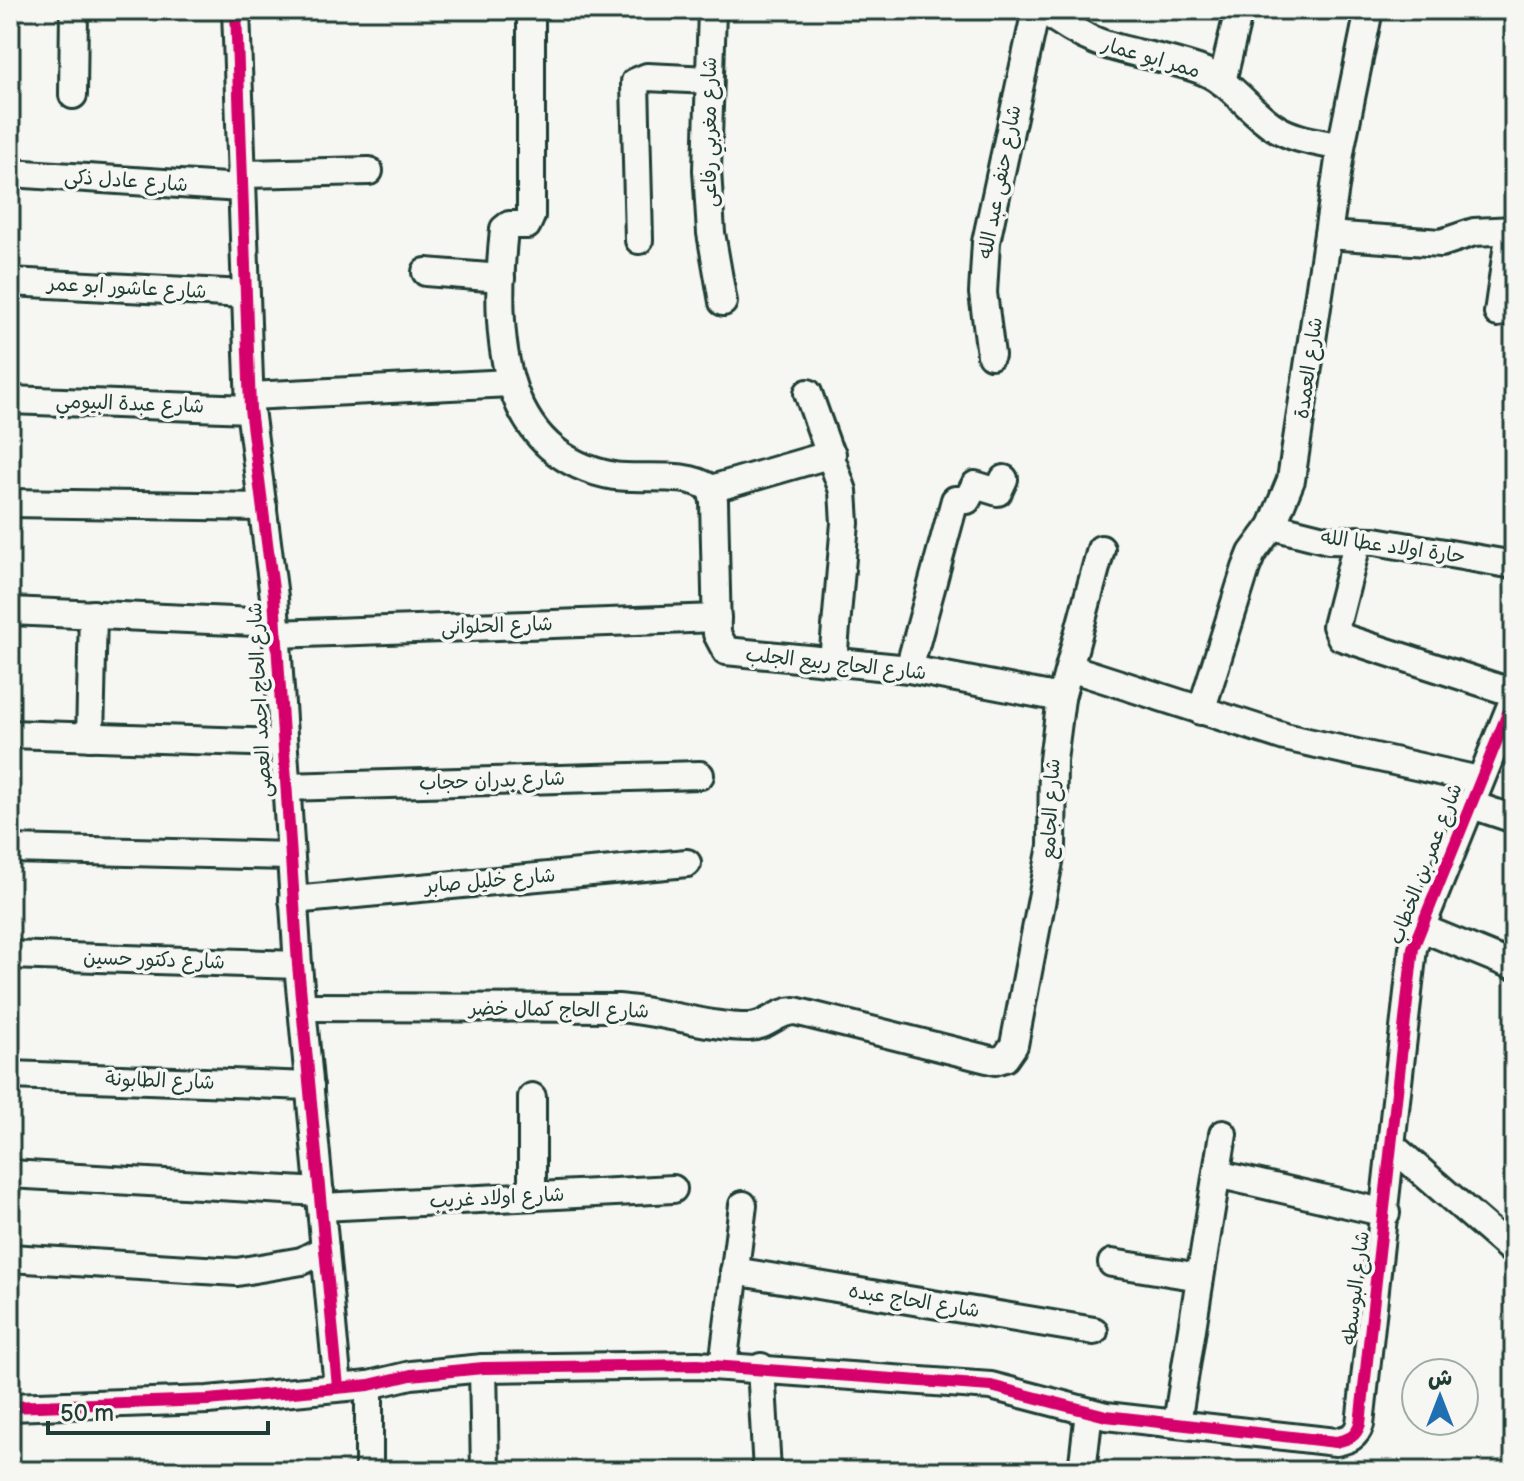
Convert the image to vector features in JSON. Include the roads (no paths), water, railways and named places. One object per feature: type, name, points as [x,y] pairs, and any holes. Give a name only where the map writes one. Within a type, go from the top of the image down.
[{"type":"street","points":[[73,95],[74,10]]},
{"type":"street","name":"شارع الحاج احمد العصى","points":[[236,10],[250,403],[276,628],[281,743],[298,965],[338,1387]]},
{"type":"street","points":[[531,10],[531,216],[527,225],[507,225],[504,229],[501,278],[503,338],[510,383],[522,414],[536,433],[572,462],[616,476],[695,482],[711,489],[832,454]]},
{"type":"street","name":"شارع مغربي رفاعى","points":[[712,10],[708,201],[723,302]]},
{"type":"street","name":"شارع حنفى عبد الله","points":[[991,355],[983,293],[986,242],[1036,10]]},
{"type":"street","name":"ممر ابو عمار","points":[[1044,10],[1095,43],[1199,69],[1222,82],[1276,128],[1294,137],[1341,147]]},
{"type":"street","points":[[1222,82],[1239,10]]},
{"type":"street","name":"شارع العمدة","points":[[1201,711],[1246,568],[1272,526],[1291,480],[1341,147],[1369,10]]},
{"type":"street","points":[[639,240],[635,82],[647,77],[709,80]]},
{"type":"street","name":"شارع عادل ذكى","points":[[10,173],[241,181],[369,171]]},
{"type":"street","points":[[1328,235],[1441,243],[1474,232],[1512,230],[1498,313]]},
{"type":"street","points":[[426,272],[501,278]]},
{"type":"street","name":"شارع عاشور ابو عمر","points":[[10,282],[245,294]]},
{"type":"street","name":"شارع عبدة البيومي","points":[[10,400],[250,403],[510,383]]},
{"type":"street","points":[[808,393],[843,491],[845,523],[833,661]]},
{"type":"street","points":[[909,669],[955,500],[967,500],[975,485],[998,492],[1004,479]]},
{"type":"street","name":"شارع الحاج ربيع الجلب","points":[[711,489],[714,501],[718,640],[732,654],[909,669],[1061,698]]},
{"type":"street","points":[[10,503],[263,507]]},
{"type":"street","name":"حارة اولاد عطا الله","points":[[1272,526],[1328,540],[1358,540],[1514,565]]},
{"type":"street","points":[[1358,540],[1336,626],[1341,637],[1514,695]]},
{"type":"street","name":"شارع الجامع","points":[[995,1061],[1005,1058],[1013,1050],[1052,846],[1053,760],[1061,698],[1101,549]]},
{"type":"street","name":"شارع الحلوانى","points":[[10,611],[276,628],[717,618]]},
{"type":"street","points":[[90,737],[93,614]]},
{"type":"street","points":[[1070,668],[1285,737],[1479,780]]},
{"type":"street","name":"شارع عمر بن الخطاب","points":[[1392,1146],[1405,994],[1419,927],[1514,695]]},
{"type":"street","points":[[10,734],[281,743]]},
{"type":"street","name":"شارع بدران حجاب","points":[[284,787],[700,775]]},
{"type":"street","points":[[1469,804],[1514,819]]},
{"type":"street","points":[[10,849],[290,856]]},
{"type":"street","name":"شارع خليل صابر","points":[[293,900],[687,863]]},
{"type":"street","points":[[1419,927],[1514,966]]},
{"type":"street","name":"شارع دكتور حسين","points":[[10,955],[298,965]]},
{"type":"street","name":"شارع الحاج كمال خضر","points":[[303,1007],[628,1009],[745,1027],[764,1023],[778,1013],[795,1011],[995,1061]]},
{"type":"street","name":"شارع الطابونة","points":[[10,1075],[310,1086]]},
{"type":"street","points":[[532,1097],[532,1196]]},
{"type":"street","points":[[10,1407],[208,1400],[369,1385],[411,1375],[483,1368],[723,1366],[991,1386],[1089,1412],[1177,1423],[1223,1134]]},
{"type":"street","points":[[1392,1146],[1514,1252]]},
{"type":"street","name":"شارع البوسطه","points":[[1177,1423],[1336,1442],[1357,1433],[1392,1146]]},
{"type":"street","name":"شارع اولاد غريب","points":[[10,1174],[321,1199],[532,1196],[673,1189]]},
{"type":"street","points":[[1217,1174],[1386,1213]]},
{"type":"street","points":[[723,1366],[743,1205]]},
{"type":"street","points":[[10,1258],[237,1272],[302,1261],[325,1249]]},
{"type":"street","points":[[1112,1263],[1200,1277]]},
{"type":"street","name":"شارع الحاج عبده","points":[[734,1271],[1094,1331]]},
{"type":"street","points":[[761,1367],[767,1471]]},
{"type":"street","points":[[483,1368],[485,1471]]},
{"type":"street","points":[[369,1385],[369,1471]]},
{"type":"street","points":[[1082,1471],[1089,1412]]}]
